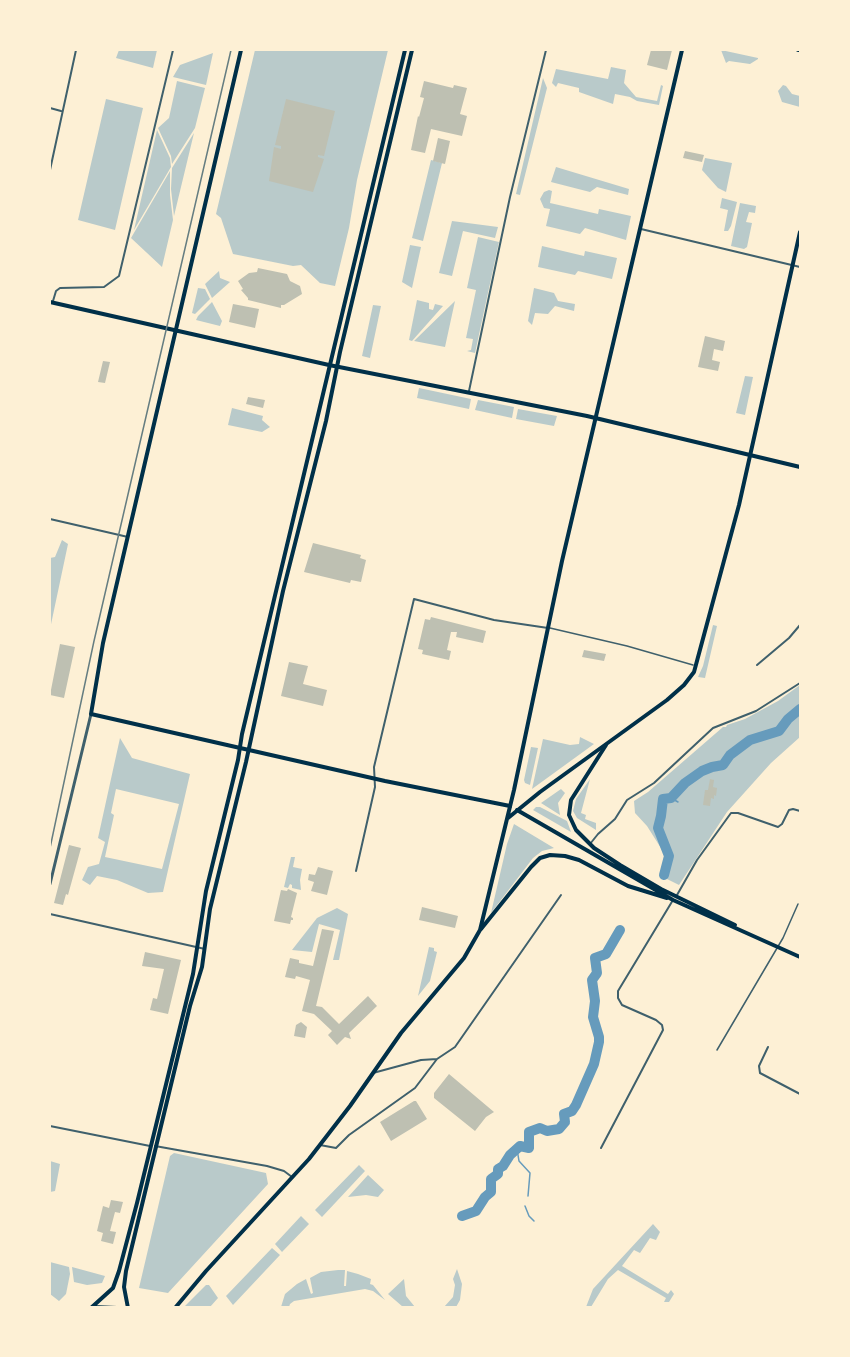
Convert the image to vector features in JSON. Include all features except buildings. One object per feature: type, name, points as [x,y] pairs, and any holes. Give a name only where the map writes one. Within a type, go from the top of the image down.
[{"type":"main road","points":[[241,50],[103,643],[91,714],[510,806],[616,869],[675,898],[719,916],[754,936],[801,957]]},
{"type":"main road","points":[[92,1307],[107,1295],[118,1276],[193,974],[206,891],[405,50]]},
{"type":"main road","points":[[128,1308],[124,1295],[125,1276],[205,949],[210,909],[283,591],[412,50]]},
{"type":"main road","points":[[480,930],[508,819],[548,628],[682,50]]},
{"type":"main road","points":[[508,819],[609,740],[676,693],[692,676],[697,666],[751,455],[801,232]]},
{"type":"main road","points":[[51,303],[338,367],[469,391],[801,467]]},
{"type":"main road","points":[[609,740],[574,793],[569,806],[572,825],[590,844],[610,859],[675,898]]},
{"type":"main road","points":[[175,1307],[293,1178],[406,1026],[464,958],[480,930],[540,858],[550,855],[579,860],[628,886],[675,898]]},
{"type":"main road","points":[[92,1307],[117,1308]]},
{"type":"street","points":[[50,170],[76,50]]},
{"type":"street","points":[[51,303],[56,291],[60,288],[104,287],[119,276],[173,50]]},
{"type":"street","points":[[469,391],[510,197],[546,50]]},
{"type":"street","points":[[50,108],[63,111]]},
{"type":"street","points":[[641,229],[801,267]]},
{"type":"street","points":[[50,519],[128,537]]},
{"type":"street","points":[[356,872],[375,787],[374,767],[414,599],[494,620],[548,628]]},
{"type":"street","points":[[757,664],[789,639],[801,625]]},
{"type":"street","points":[[590,844],[618,816],[627,800],[654,783],[713,728],[756,711],[801,683]]},
{"type":"street","points":[[50,884],[91,714]]},
{"type":"street","points":[[601,1148],[663,1030],[662,1025],[656,1020],[622,1005],[618,998],[618,991],[697,860],[728,816],[735,812],[778,827],[789,810],[801,811]]},
{"type":"street","points":[[320,1144],[336,1148],[349,1135],[415,1088],[437,1059],[459,1043],[561,895]]},
{"type":"street","points":[[50,914],[205,949]]},
{"type":"street","points":[[768,1047],[759,1066],[760,1073],[801,1094]]},
{"type":"street","points":[[373,1073],[421,1060],[437,1059]]},
{"type":"street","points":[[50,1126],[267,1166],[284,1171],[293,1178]]},
{"type":"lane","points":[[548,628],[628,646],[697,666]]},
{"type":"lane","points":[[717,1050],[778,947],[798,904]]},
{"type":"shaded area","points":[[119,50],[157,50],[153,68],[116,58]]},
{"type":"shaded area","points":[[255,50],[388,50],[335,286],[320,283],[301,265],[293,266],[233,254],[221,218],[216,214]]},
{"type":"shaded area","points":[[721,50],[758,59],[750,64],[729,61],[726,63]]},
{"type":"shaded area","points":[[213,53],[206,85],[173,77],[180,65]]},
{"type":"shaded area","points":[[611,67],[626,70],[624,83],[636,97],[657,101],[661,85],[663,86],[659,105],[615,94],[613,104],[579,92],[579,88],[558,83],[556,87],[552,83],[556,69],[608,79]]},
{"type":"shaded area","points":[[543,78],[547,88],[520,195],[516,194]]},
{"type":"shaded area","points":[[177,81],[205,88],[195,128],[172,164],[171,156],[158,128],[169,118]]},
{"type":"shaded area","points":[[783,85],[792,94],[800,96],[800,107],[782,102],[778,91]]},
{"type":"shaded area","points":[[106,99],[143,108],[115,230],[78,220]]},
{"type":"shaded area","points":[[157,130],[170,158],[171,167],[134,230]]},
{"type":"shaded area","points":[[194,133],[174,216],[171,189],[172,168]]},
{"type":"shaded area","points":[[705,158],[732,163],[726,192],[718,188],[702,170]]},
{"type":"shaded area","points":[[431,160],[442,163],[423,241],[412,238]]},
{"type":"shaded area","points":[[556,167],[629,189],[628,195],[597,187],[590,192],[551,182]]},
{"type":"shaded area","points":[[170,171],[173,220],[162,267],[131,238]]},
{"type":"shaded area","points":[[552,191],[550,203],[598,214],[599,209],[631,216],[626,240],[585,228],[580,234],[546,226],[550,209],[544,208],[540,199],[544,192]]},
{"type":"shaded area","points":[[722,198],[737,202],[728,231],[724,231],[728,210],[720,208]]},
{"type":"shaded area","points":[[740,203],[756,206],[755,213],[749,212],[746,222],[752,223],[747,247],[744,249],[731,246]]},
{"type":"shaded area","points":[[452,221],[498,227],[495,238],[463,231],[452,276],[439,273]]},
{"type":"shaded area","points":[[478,237],[499,242],[475,353],[467,351],[471,350],[473,339],[466,338],[476,290],[467,288]]},
{"type":"shaded area","points":[[410,245],[421,247],[412,288],[402,282]]},
{"type":"shaded area","points":[[542,246],[584,256],[585,251],[617,258],[612,279],[578,271],[575,275],[538,267]]},
{"type":"shaded area","points":[[219,271],[220,278],[230,282],[212,298],[205,284]]},
{"type":"shaded area","points":[[198,288],[205,289],[210,299],[195,314],[192,313]]},
{"type":"shaded area","points":[[534,288],[554,293],[558,301],[575,304],[574,311],[555,306],[548,314],[535,313],[532,325],[528,321]]},
{"type":"shaded area","points":[[417,300],[429,303],[429,309],[433,310],[435,304],[443,306],[412,341],[409,340]]},
{"type":"shaded area","points":[[455,301],[445,347],[414,341]]},
{"type":"shaded area","points":[[212,302],[222,321],[220,326],[196,320]]},
{"type":"shaded area","points":[[373,305],[381,306],[370,358],[362,356]]},
{"type":"shaded area","points":[[745,376],[753,377],[745,415],[736,413]]},
{"type":"shaded area","points":[[419,388],[471,399],[469,409],[417,398]]},
{"type":"shaded area","points":[[478,400],[514,407],[512,418],[475,410]]},
{"type":"shaded area","points":[[232,408],[263,416],[262,420],[270,427],[262,432],[228,425]]},
{"type":"shaded area","points":[[518,409],[557,416],[554,426],[516,419]]},
{"type":"shaded area","points":[[62,540],[68,544],[50,629],[50,558],[55,557]]},
{"type":"shaded area","points":[[713,625],[717,626],[705,678],[698,677],[703,666]]},
{"type":"shaded area","points":[[800,685],[800,737],[771,763],[727,812],[679,885],[665,878],[669,867],[664,853],[647,826],[635,813],[634,801],[648,792],[723,727],[745,719],[778,701]]},
{"type":"shaded area","points":[[580,737],[594,744],[532,789],[543,739],[570,745],[579,744]]},
{"type":"shaded area","points":[[120,738],[132,758],[190,774],[163,892],[148,893],[117,880],[97,876],[90,885],[82,880],[88,867],[99,864],[105,842],[98,838]],"holes":[[[116,789],[179,804],[162,869],[105,857],[114,815],[111,813]]]},
{"type":"shaded area","points":[[531,747],[538,748],[530,785],[524,780]]},
{"type":"shaded area","points":[[590,779],[581,813],[586,815],[585,819],[596,823],[596,830],[577,818],[573,811],[576,799]]},
{"type":"shaded area","points":[[561,789],[565,793],[558,803],[560,815],[541,803]]},
{"type":"shaded area","points":[[536,807],[567,821],[571,832],[533,810]]},
{"type":"shaded area","points":[[514,824],[554,848],[542,851],[533,858],[491,913],[507,844]]},
{"type":"shaded area","points":[[291,857],[295,857],[293,867],[302,869],[301,890],[292,888],[290,884],[288,888],[284,887]]},
{"type":"shaded area","points":[[337,908],[348,914],[339,960],[333,960],[340,930],[319,924],[312,952],[292,950],[317,918]]},
{"type":"shaded area","points":[[429,947],[434,948],[437,952],[430,981],[418,996]]},
{"type":"shaded area","points":[[174,1153],[266,1173],[268,1184],[168,1293],[139,1288],[170,1156]]},
{"type":"shaded area","points":[[50,1161],[60,1164],[55,1191],[50,1192]]},
{"type":"shaded area","points":[[359,1165],[365,1171],[322,1217],[315,1210]]},
{"type":"shaded area","points":[[368,1175],[384,1190],[378,1197],[366,1195],[348,1197]]},
{"type":"shaded area","points":[[301,1216],[309,1224],[282,1252],[275,1244]]},
{"type":"shaded area","points":[[653,1224],[660,1232],[656,1240],[650,1238],[640,1253],[634,1250],[622,1266],[668,1294],[671,1290],[674,1294],[669,1302],[664,1302],[666,1298],[618,1270],[608,1279],[591,1307],[586,1307],[593,1289]]},
{"type":"shaded area","points":[[272,1248],[280,1255],[233,1305],[226,1296]]},
{"type":"shaded area","points":[[50,1262],[69,1267],[66,1294],[59,1301],[50,1294]]},
{"type":"shaded area","points":[[72,1267],[105,1276],[102,1283],[87,1285],[74,1282]]},
{"type":"shaded area","points":[[457,1269],[462,1284],[460,1300],[456,1307],[444,1307],[453,1297],[455,1285],[453,1279]]},
{"type":"shaded area","points":[[345,1270],[344,1286],[346,1286],[347,1271],[358,1274],[371,1279],[370,1284],[385,1300],[373,1291],[365,1289],[294,1301],[289,1307],[281,1307],[285,1294],[297,1284],[306,1279],[311,1294],[313,1293],[310,1278],[321,1272]]},
{"type":"shaded area","points":[[404,1279],[406,1296],[415,1307],[403,1307],[388,1294]]},
{"type":"shaded area","points":[[206,1285],[209,1285],[218,1298],[210,1307],[184,1307]]},
{"type":"waterway","points":[[664,875],[669,856],[658,828],[663,799],[671,798],[685,783],[702,771],[723,765],[730,755],[750,740],[779,731],[800,709]]},
{"type":"waterway","points":[[671,798],[678,802]]},
{"type":"waterway","points":[[462,1216],[476,1211],[491,1192],[491,1179],[498,1174],[498,1169],[503,1166],[510,1155],[520,1146],[529,1148],[529,1132],[540,1128],[547,1131],[559,1129],[565,1122],[564,1114],[572,1111],[576,1105],[594,1064],[599,1042],[593,1017],[595,1001],[592,980],[597,973],[595,958],[606,954],[620,930]]},
{"type":"waterway","points":[[517,1149],[519,1161],[530,1173],[528,1196]]},
{"type":"waterway","points":[[525,1206],[534,1221]]},
{"type":"tram line","points":[[50,848],[94,641],[231,50]]}]
